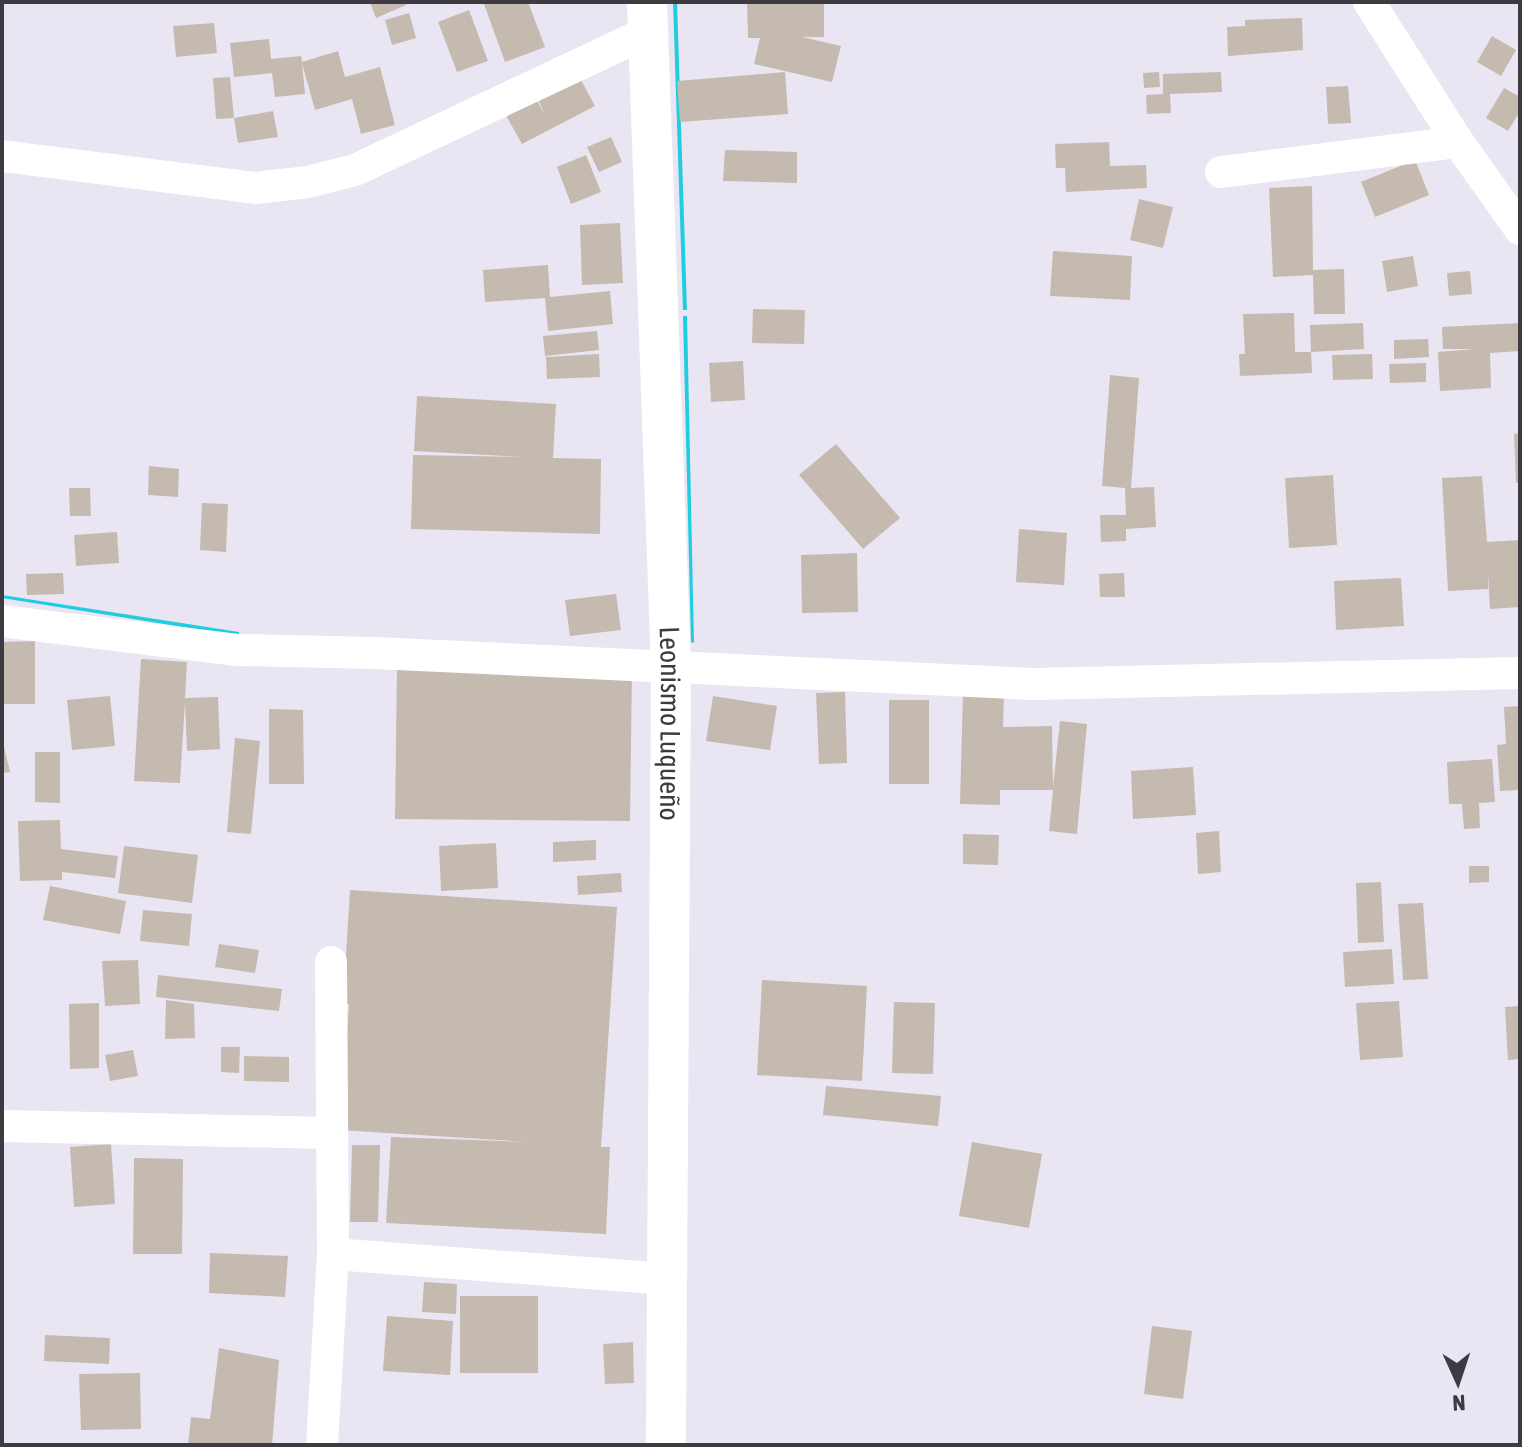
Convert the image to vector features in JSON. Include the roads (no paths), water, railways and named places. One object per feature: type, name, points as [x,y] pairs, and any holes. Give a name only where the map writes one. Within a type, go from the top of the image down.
[{"type":"street","points":[[1369,2],[1458,142],[1520,229]]},
{"type":"street","points":[[2,156],[255,188],[308,182],[355,170],[648,16]]},
{"type":"street","name":"Leonismo Luqueño","points":[[648,16],[671,669],[666,1445]]},
{"type":"street","points":[[1221,172],[1458,142]]},
{"type":"street","points":[[2,621],[237,650],[375,653],[1034,684],[1520,673]]},
{"type":"street","points":[[322,1445],[333,1254],[331,962]]},
{"type":"street","points":[[3,1126],[331,1133]]},
{"type":"street","points":[[333,1254],[668,1279]]},
{"type":"water","points":[[673,2],[677,2],[687,310],[683,310]]},
{"type":"water","points":[[683,316],[687,316],[694,643],[691,642]]},
{"type":"water","points":[[2,595],[239,632],[239,636],[2,598]]}]
